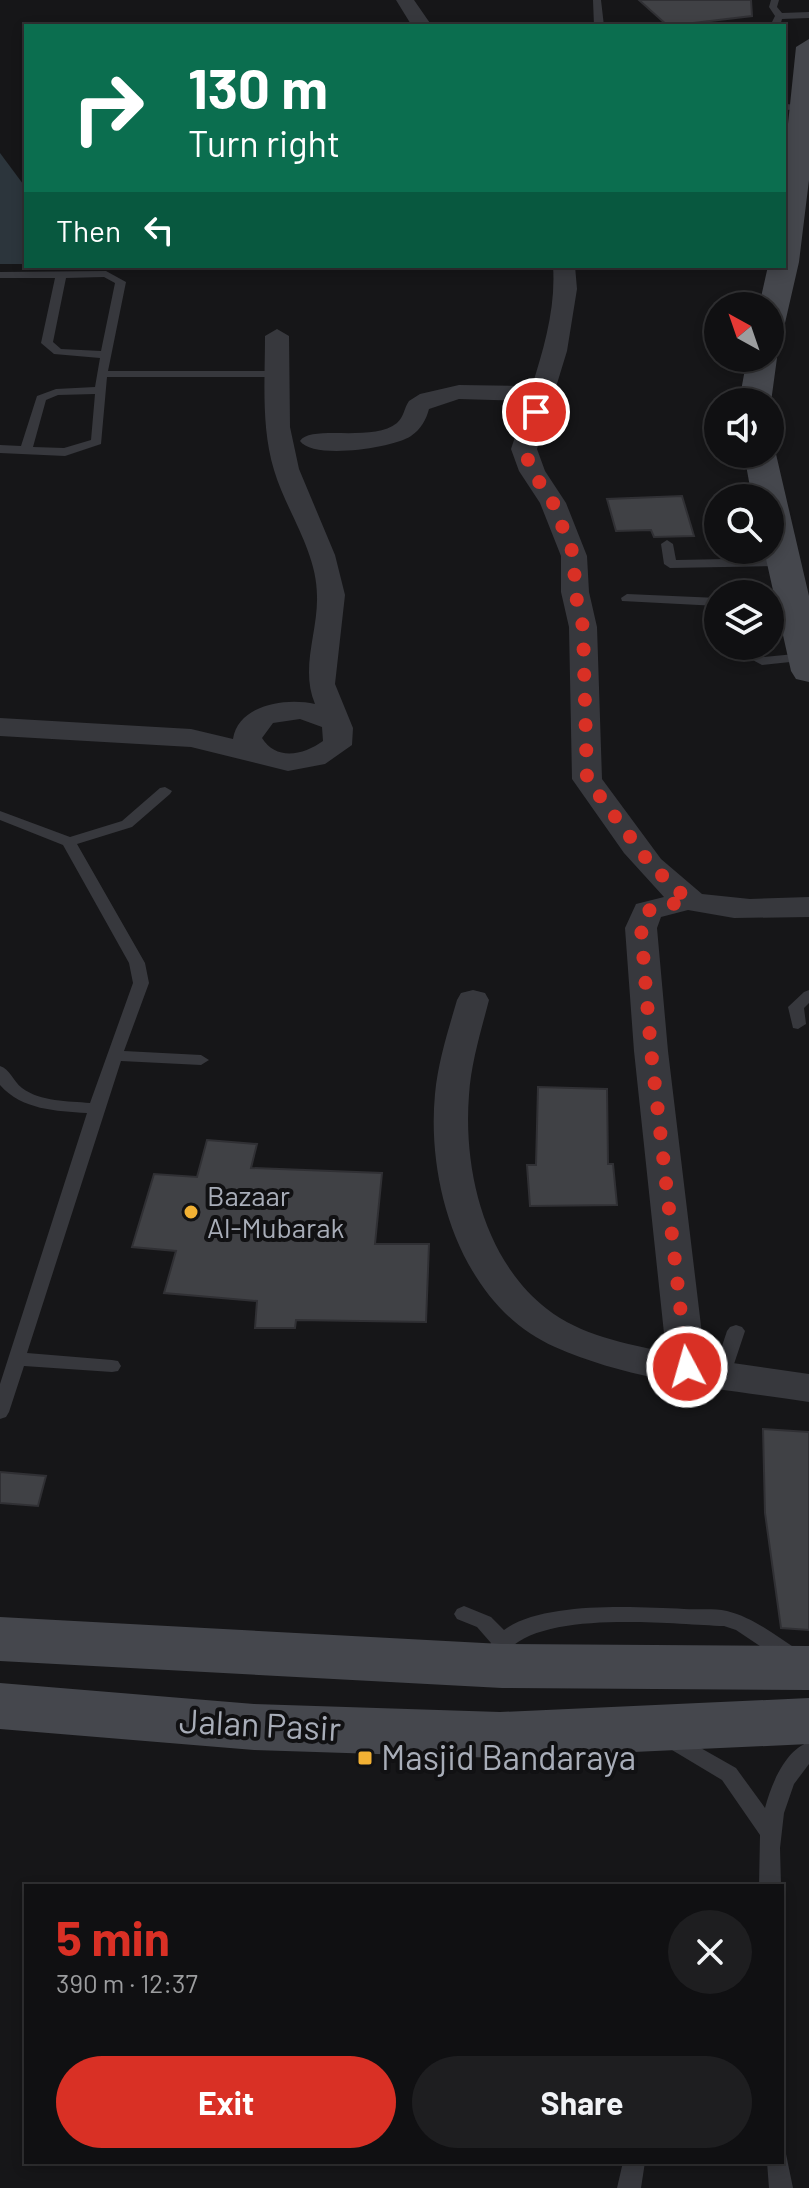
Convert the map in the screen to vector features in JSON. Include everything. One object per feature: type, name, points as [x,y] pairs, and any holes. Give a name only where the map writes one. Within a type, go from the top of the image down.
[{"type":"main road","points":[[786,233],[790,171],[805,137],[799,108],[809,47]]},
{"type":"main road","points":[[777,292],[783,268]]},
{"type":"main road","points":[[782,564],[787,606],[807,664]]},
{"type":"main road","points":[[0,1639],[502,1653],[809,1668]]},
{"type":"main road","name":"Jalan Pasir","points":[[0,1706],[269,1728],[500,1735],[809,1721]]},
{"type":"street","points":[[405,0],[421,24]]},
{"type":"street","points":[[564,268],[566,289],[559,331],[543,394],[524,449],[532,471],[553,503],[574,556],[575,592],[583,627],[587,779],[651,865],[688,900]]},
{"type":"street","points":[[0,727],[191,738],[285,762],[316,759],[337,745],[339,728],[321,684],[331,595],[322,555],[286,469],[278,427],[277,336]]},
{"type":"street","points":[[312,441],[341,442],[395,435],[410,428],[417,420],[418,406],[428,398],[458,393],[543,394]]},
{"type":"street","points":[[258,754],[247,738],[267,717],[309,697],[321,684]]},
{"type":"street","points":[[191,738],[267,717],[309,711],[322,715],[339,728]]},
{"type":"street","points":[[704,1370],[651,1051],[641,928],[647,911],[688,900],[749,907],[809,907]]},
{"type":"street","points":[[473,1000],[457,1058],[451,1105],[453,1154],[462,1207],[491,1271],[538,1321],[564,1336],[617,1353],[809,1388]]},
{"type":"lane","points":[[597,0],[599,24]]},
{"type":"lane","points":[[775,0],[773,7],[777,21],[809,15]]},
{"type":"lane","points":[[0,275],[106,274],[121,282],[102,374],[97,442],[65,452],[0,449]]},
{"type":"lane","points":[[61,275],[47,343],[58,352],[106,355]]},
{"type":"lane","points":[[102,374],[278,374]]},
{"type":"lane","points":[[26,450],[41,398],[56,392],[101,390]]},
{"type":"lane","points":[[667,544],[670,564],[704,563]]},
{"type":"lane","points":[[627,598],[704,601]]},
{"type":"lane","points":[[760,660],[807,664]]},
{"type":"lane","points":[[0,815],[69,842],[127,824],[165,791]]},
{"type":"lane","points":[[0,1412],[96,1109],[141,983],[137,963],[69,842]]},
{"type":"lane","points":[[798,1024],[796,1007],[809,995]]},
{"type":"lane","points":[[114,1056],[201,1060]]},
{"type":"lane","points":[[0,1071],[6,1086],[20,1096],[40,1103],[96,1109]]},
{"type":"lane","points":[[704,1370],[736,1331]]},
{"type":"lane","points":[[18,1359],[112,1366]]},
{"type":"lane","points":[[464,1614],[484,1622],[502,1653]]},
{"type":"lane","points":[[652,1728],[729,1774],[769,1830]]},
{"type":"lane","points":[[770,1884],[769,1830],[789,1768],[809,1750]]},
{"type":"lane","points":[[629,2188],[634,2164]]},
{"type":"lane","points":[[778,2164],[781,2188]]},
{"type":"shaded area","points":[[0,153],[24,185],[24,264],[0,264]]},
{"type":"building","points":[[639,0],[751,0],[752,16],[666,24]]},
{"type":"building","points":[[682,496],[694,536],[654,537],[651,530],[616,531],[607,499]]},
{"type":"building","points":[[538,1087],[607,1089],[608,1164],[613,1164],[617,1205],[530,1206],[527,1165],[536,1165]]},
{"type":"building","points":[[207,1140],[257,1144],[251,1168],[382,1173],[375,1244],[429,1244],[426,1322],[296,1320],[295,1328],[255,1328],[257,1301],[164,1293],[176,1251],[132,1247],[154,1174],[197,1177]]},
{"type":"building","points":[[763,1429],[809,1432],[809,1630],[781,1628],[765,1513]]},
{"type":"building","points":[[0,1472],[46,1476],[38,1506],[0,1503]]},
{"type":"place","name":"Bazaar Al-Mubarak","points":[[191,1212]]},
{"type":"place","name":"Masjid Bandaraya","points":[[365,1758]]},
{"type":"route","points":[[536,412],[524,449],[532,471],[553,503],[574,556],[575,592],[583,627],[587,779],[598,799],[651,865],[688,900],[657,906],[647,911],[641,919],[651,1051],[687,1367]]}]
